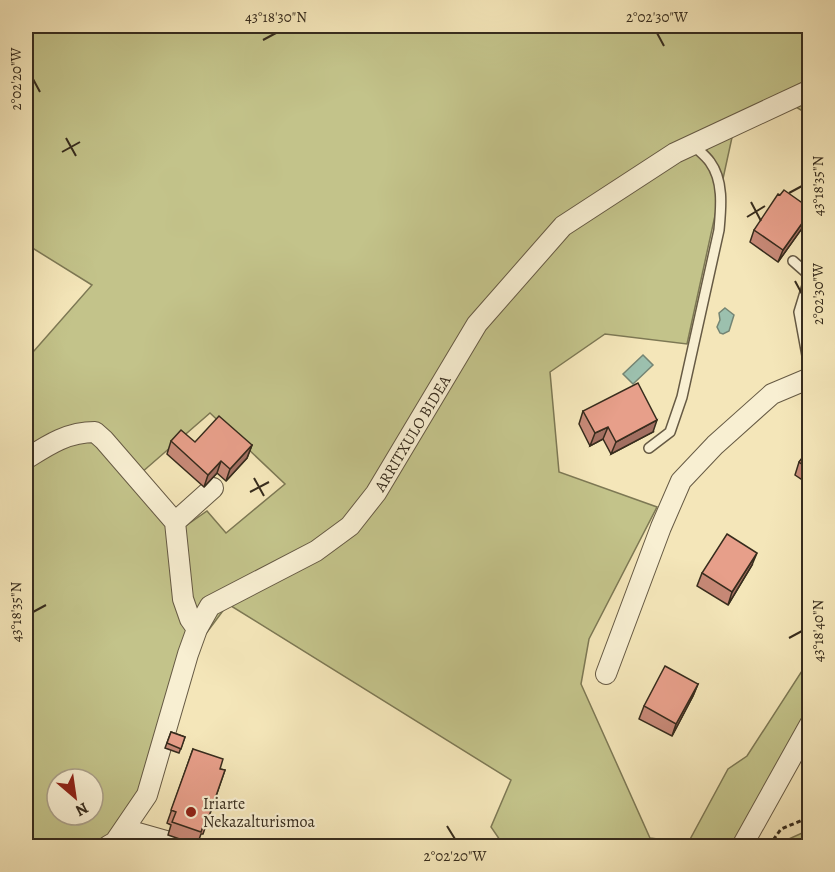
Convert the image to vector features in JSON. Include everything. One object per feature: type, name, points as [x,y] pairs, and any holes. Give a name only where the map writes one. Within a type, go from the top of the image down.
[{"type":"street","name":"ARRITXULO BIDEA","points":[[108,846],[115,842],[147,795],[188,654],[197,629],[210,606],[316,551],[350,526],[376,493],[477,324],[563,226],[675,153],[810,90]]},
{"type":"street","points":[[606,674],[681,481],[714,445],[772,394],[808,379]]},
{"type":"street","points":[[26,459],[61,437],[82,432],[95,432],[175,522],[183,599],[197,629]]},
{"type":"street","points":[[175,522],[213,488]]},
{"type":"street","points":[[742,846],[810,724]]},
{"type":"street","points":[[124,829],[184,846]]},
{"type":"lane","points":[[649,448],[670,432],[682,397],[719,230],[722,203],[717,179],[710,162],[693,145]]},
{"type":"lane","points":[[793,261],[810,276],[799,312],[808,361],[806,389],[810,408]]},
{"type":"path","points":[[769,846],[781,829],[810,817]]},
{"type":"green space","points":[[26,26],[809,26],[809,115],[778,96],[736,119],[687,344],[605,334],[550,372],[559,472],[657,507],[589,639],[581,684],[650,838],[688,843],[728,769],[747,756],[809,660],[809,708],[734,846],[504,846],[491,827],[511,780],[228,604],[172,679],[141,793],[110,834],[92,846],[26,846],[26,360],[92,285],[26,244]],"holes":[[[210,413],[285,484],[226,533],[207,511],[184,527],[141,473]]]},
{"type":"green space","points":[[809,830],[809,846],[780,846],[784,841]]},
{"type":"shaded area","points":[[725,308],[734,315],[729,331],[723,334],[717,327],[720,320],[719,313]]},
{"type":"shaded area","points":[[643,355],[653,365],[633,384],[623,374]]},
{"type":"building","points":[[784,190],[808,207],[805,212],[808,215],[783,250],[754,230],[778,194],[780,195]]},
{"type":"building","points":[[638,383],[657,420],[616,442],[608,427],[595,433],[583,411]]},
{"type":"building","points":[[219,416],[252,445],[230,469],[221,461],[208,475],[171,441],[181,430],[195,442]]},
{"type":"building","points":[[810,448],[810,470],[799,462]]},
{"type":"building","points":[[727,534],[757,553],[732,592],[702,573]]},
{"type":"building","points":[[665,666],[698,684],[676,724],[644,706]]},
{"type":"building","points":[[171,732],[185,737],[181,749],[167,743]]},
{"type":"building","points":[[193,749],[223,759],[220,769],[225,770],[207,822],[205,821],[201,832],[172,822],[176,812],[171,810]]},
{"type":"building","points":[[480,840],[490,846],[475,846]]},
{"type":"place","name":"Iriarte Nekazalturismoa","points":[[191,812]]}]
